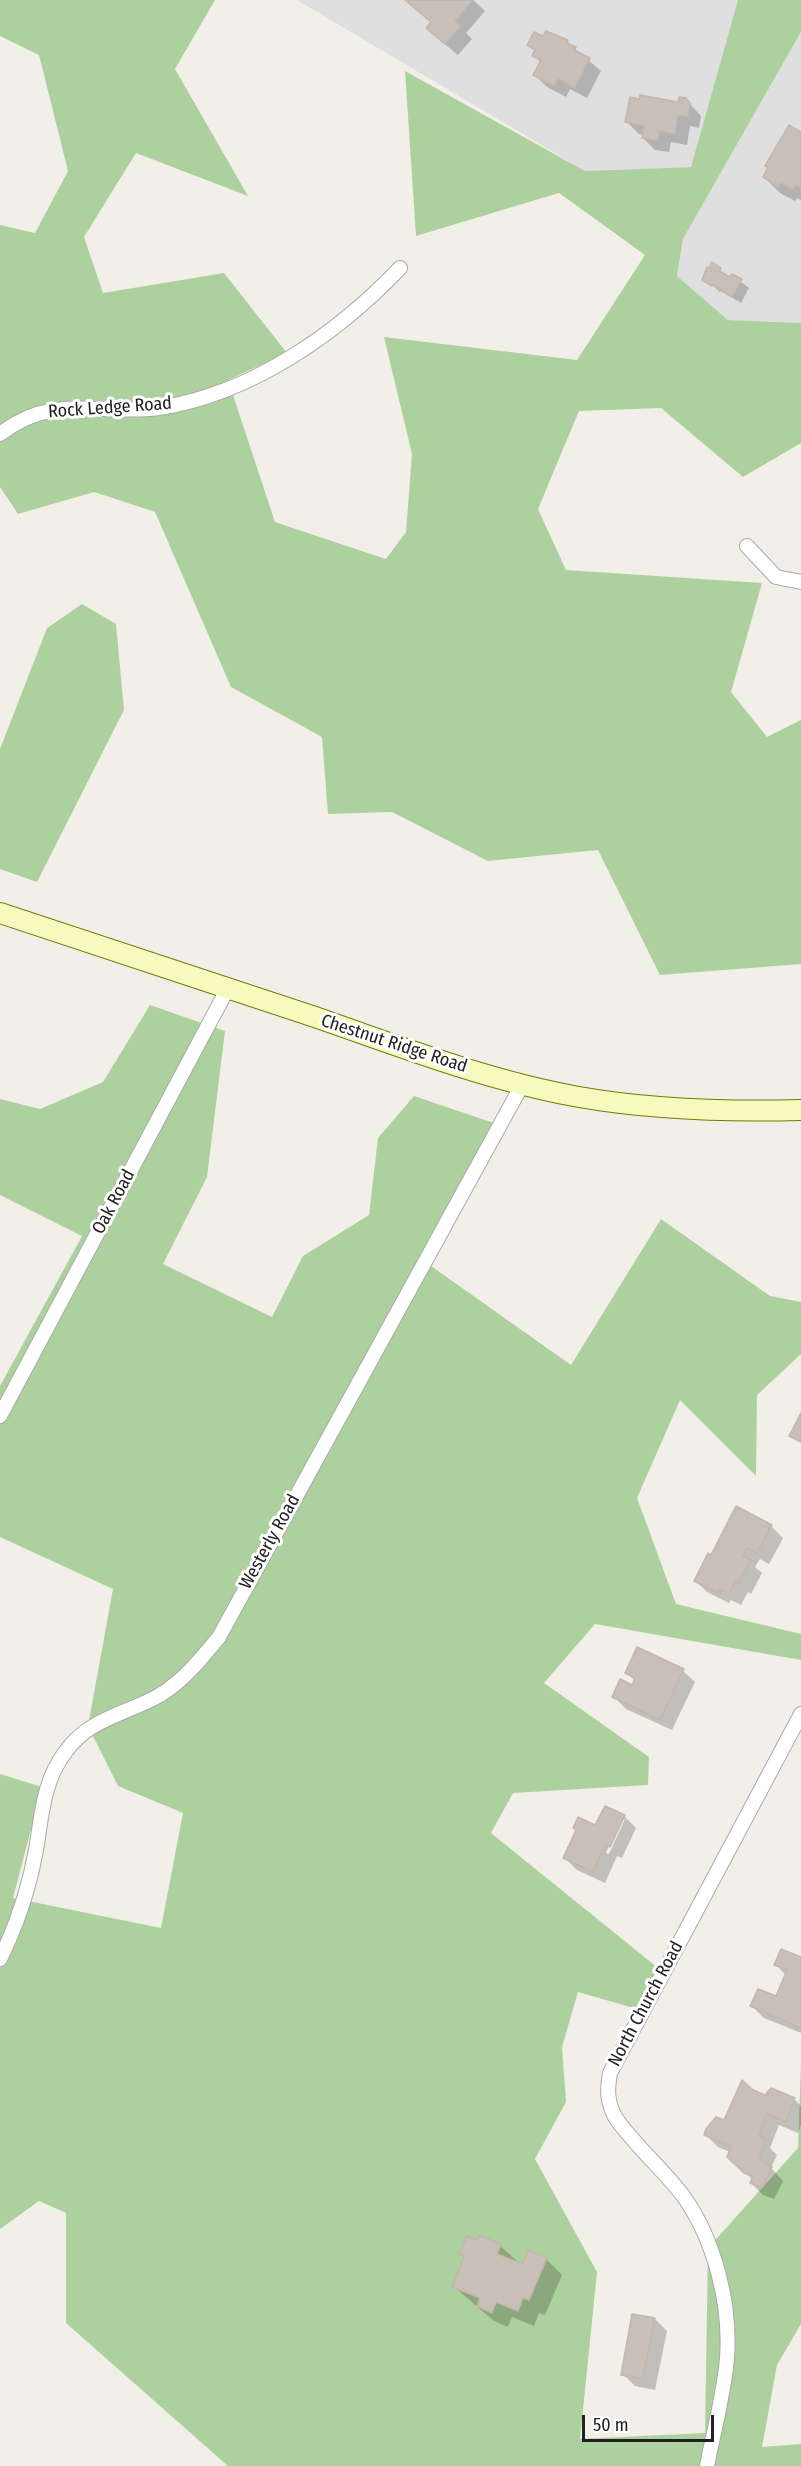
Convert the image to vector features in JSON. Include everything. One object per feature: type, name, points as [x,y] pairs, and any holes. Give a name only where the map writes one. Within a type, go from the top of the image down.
[{"type":"main road","name":"Chestnut Ridge Road","points":[[0,913],[394,1045],[522,1085],[637,1106],[697,1111],[801,1110]]},
{"type":"street","name":"Rock Ledge Road","points":[[0,434],[32,415],[59,409],[88,407],[127,411],[160,408],[228,387],[272,368],[307,348],[338,326],[400,268]]},
{"type":"street","points":[[747,546],[776,577],[801,582]]},
{"type":"street","name":"Oak Road","points":[[0,1416],[228,988]]},
{"type":"street","name":"Westerly Road","points":[[0,1959],[27,1891],[46,1788],[54,1768],[68,1749],[86,1731],[104,1719],[159,1695],[199,1662],[219,1637],[522,1085]]},
{"type":"street","name":"North Church Road","points":[[707,2466],[727,2356],[722,2292],[713,2256],[684,2197],[615,2117],[609,2104],[607,2089],[610,2073],[666,1964],[801,1714]]},
{"type":"shaded area","points":[[297,0],[738,0],[692,167],[585,171]]},
{"type":"shaded area","points":[[801,32],[801,323],[728,320],[677,276],[683,239]]},
{"type":"green space","points":[[0,0],[215,0],[175,69],[248,196],[136,153],[84,237],[103,293],[224,273],[287,353],[228,380],[275,522],[386,559],[406,532],[412,454],[384,337],[577,360],[645,255],[559,193],[416,236],[405,71],[585,171],[691,167],[738,0],[801,0],[801,32],[683,239],[677,276],[728,320],[801,323],[801,443],[743,477],[661,408],[579,411],[538,509],[566,570],[762,583],[731,692],[767,737],[801,720],[801,964],[660,975],[598,850],[488,861],[392,812],[328,814],[322,737],[231,687],[155,512],[94,492],[18,514],[0,487],[0,225],[35,233],[68,171],[39,55],[0,36]]},
{"type":"green space","points":[[82,604],[116,624],[124,710],[37,882],[0,869],[0,749],[47,628]]},
{"type":"green space","points":[[150,1005],[225,1031],[207,1177],[163,1264],[272,1317],[303,1256],[369,1215],[378,1138],[414,1096],[494,1123],[424,1261],[571,1365],[661,1219],[770,1296],[801,1302],[801,1354],[757,1395],[756,1476],[680,1400],[637,1498],[676,1604],[801,1634],[801,1660],[595,1624],[544,1683],[649,1757],[648,1785],[513,1793],[491,1833],[658,1968],[637,2009],[578,1992],[562,2047],[566,2102],[535,2159],[597,2272],[580,2439],[705,2433],[708,2248],[798,2148],[801,2063],[801,2324],[777,2365],[762,2447],[801,2444],[801,2466],[228,2466],[66,2323],[66,2213],[39,2201],[0,2229],[0,1774],[42,1787],[13,1898],[161,1928],[183,1813],[118,1786],[88,1726],[113,1589],[0,1537],[0,1386],[82,1236],[0,1195],[0,1099],[40,1109],[103,1082]]},
{"type":"building","points":[[405,0],[473,0],[455,21],[461,26],[445,44],[426,28],[431,22]]},
{"type":"building","points":[[546,31],[568,40],[567,43],[576,47],[574,50],[590,58],[575,88],[558,79],[554,86],[533,75],[541,60],[532,56],[535,50],[527,45],[534,32],[543,36]]},
{"type":"building","points":[[640,95],[678,102],[679,97],[686,98],[690,103],[688,117],[678,115],[675,134],[659,131],[658,141],[642,138],[644,126],[625,122],[630,97],[639,99]]},
{"type":"building","points":[[789,125],[801,132],[801,189],[795,185],[793,190],[781,183],[779,187],[763,177],[768,167],[765,166]]},
{"type":"building","points":[[712,262],[721,268],[719,271],[730,277],[732,274],[742,279],[732,297],[702,280],[707,267],[709,268]]},
{"type":"building","points":[[801,1413],[801,1442],[789,1436]]},
{"type":"building","points":[[736,1506],[772,1525],[757,1553],[747,1548],[743,1556],[751,1560],[739,1583],[736,1581],[729,1594],[719,1589],[717,1593],[694,1581],[708,1553],[711,1555]]},
{"type":"building","points":[[637,1647],[684,1669],[660,1720],[612,1697],[620,1679],[632,1685],[635,1678],[625,1673]]},
{"type":"building","points":[[605,1806],[625,1815],[610,1847],[605,1845],[593,1872],[563,1858],[576,1830],[573,1828],[578,1817],[595,1825]]},
{"type":"building","points":[[781,1949],[801,1957],[801,2028],[750,2006],[758,1989],[776,1996],[787,1970],[774,1965]]},
{"type":"building","points":[[742,2080],[753,2090],[765,2095],[771,2088],[795,2098],[786,2122],[767,2114],[759,2135],[766,2141],[759,2158],[772,2167],[762,2188],[750,2183],[753,2176],[744,2173],[727,2157],[731,2146],[704,2135],[716,2117],[724,2120]]},
{"type":"building","points":[[479,2235],[501,2244],[497,2254],[522,2264],[528,2250],[547,2258],[529,2300],[523,2298],[518,2311],[496,2302],[492,2313],[477,2306],[480,2298],[452,2287],[464,2256],[459,2254],[467,2236],[477,2240]]},
{"type":"building","points":[[632,2314],[655,2318],[643,2379],[621,2375]]}]
